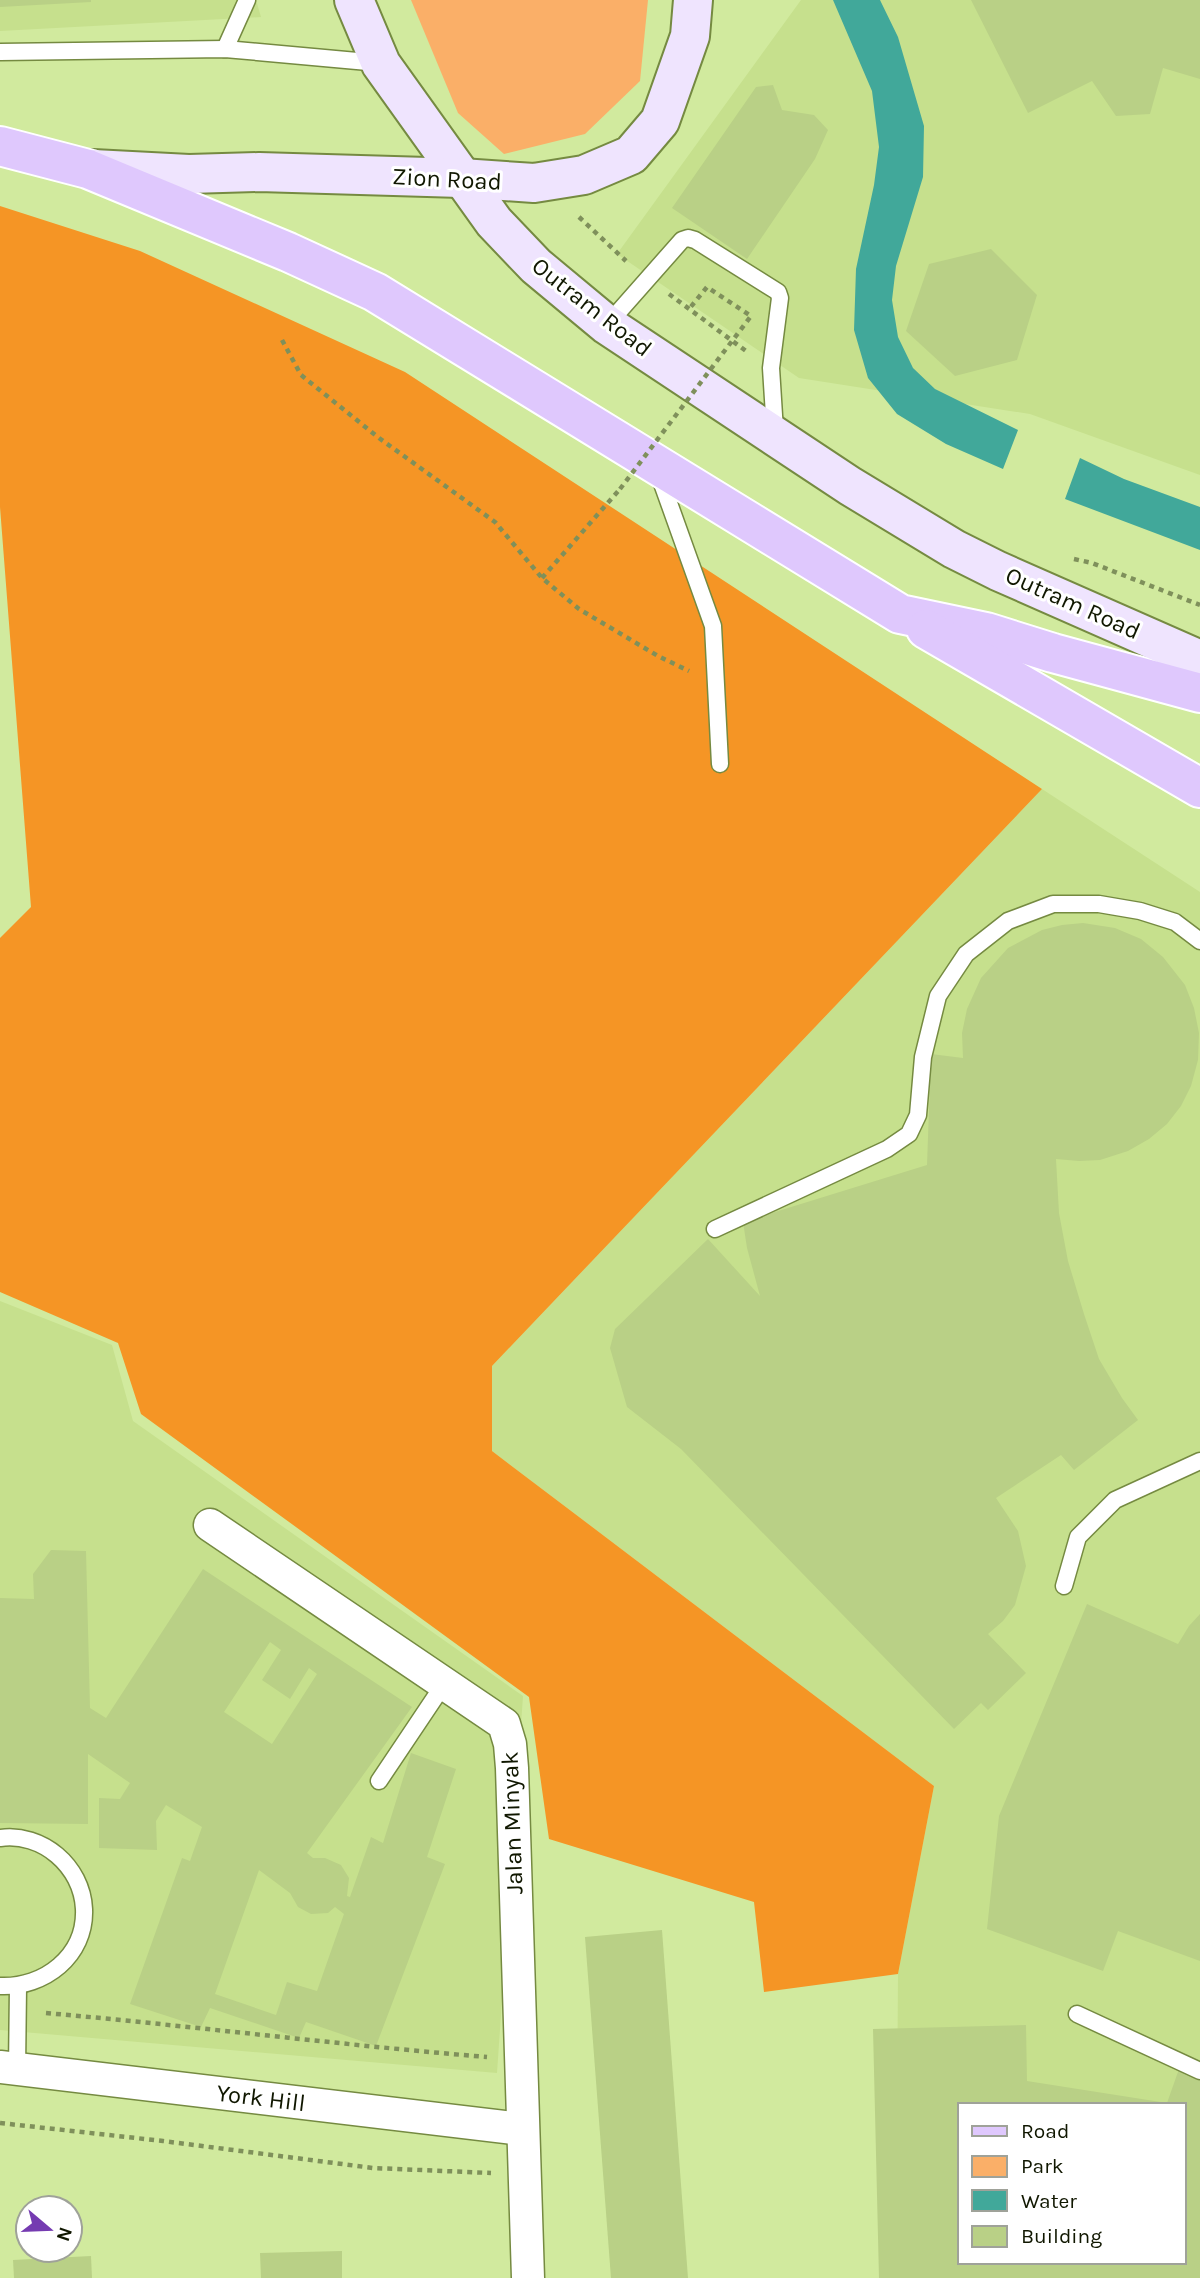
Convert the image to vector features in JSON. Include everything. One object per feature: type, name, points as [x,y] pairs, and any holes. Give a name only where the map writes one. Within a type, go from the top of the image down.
[{"type":"main road","name":"Outram Road","points":[[354,0],[382,64],[494,222],[536,266],[607,325],[861,493],[954,549],[1200,660]]},
{"type":"main road","name":"Zion Road","points":[[88,169],[189,174],[259,172],[461,178],[534,183],[584,175],[631,155],[660,121],[690,36],[693,0]]},
{"type":"main road","name":"Outram Road","points":[[0,146],[88,169],[288,252],[375,292],[900,614],[986,632],[1200,693]]},
{"type":"main road","points":[[900,614],[1200,788]]},
{"type":"street","name":"Jalan Minyak","points":[[210,1525],[504,1724],[510,1744],[528,2278]]},
{"type":"street","name":"York Hill","points":[[9,2068],[522,2129]]},
{"type":"lane","points":[[225,49],[247,0]]},
{"type":"lane","points":[[0,52],[225,49],[382,64]]},
{"type":"lane","points":[[607,325],[682,240],[688,238],[778,292],[780,298],[771,369],[776,436]]},
{"type":"lane","points":[[655,463],[713,626],[720,764]]},
{"type":"lane","points":[[715,1229],[887,1149],[909,1134],[918,1115],[923,1057],[938,996],[966,954],[1008,921],[1053,904],[1099,904],[1140,911],[1175,922],[1200,941]]},
{"type":"lane","points":[[1064,1586],[1078,1537],[1115,1500],[1200,1461]]},
{"type":"lane","points":[[379,1781],[444,1684]]},
{"type":"lane","points":[[0,1838],[13,1836],[40,1843],[62,1859],[78,1882],[84,1909],[79,1937],[65,1961],[44,1979],[18,1987],[0,1986]]},
{"type":"lane","points":[[9,2068],[18,2011],[18,1987]]},
{"type":"lane","points":[[1077,2014],[1200,2071]]},
{"type":"path","points":[[543,182],[617,254],[752,356],[744,370],[771,389]]},
{"type":"path","points":[[541,578],[620,489],[751,316],[707,288],[689,309]]},
{"type":"path","points":[[282,340],[301,375],[379,438],[495,522],[541,578],[579,609],[658,656],[716,683]]},
{"type":"path","points":[[1071,559],[1092,563],[1200,605]]},
{"type":"path","points":[[18,2011],[154,2023],[361,2047],[520,2060]]},
{"type":"path","points":[[0,2123],[373,2168],[524,2175]]},
{"type":"shaded area","points":[[0,0],[256,0],[261,17],[0,31]]},
{"type":"shaded area","points":[[801,0],[1200,0],[1200,475],[1030,414],[799,378],[617,254]]},
{"type":"shaded area","points":[[0,206],[140,251],[405,372],[1042,789],[492,1366],[492,1451],[934,1786],[898,1974],[764,1992],[754,1902],[549,1839],[529,1697],[141,1414],[118,1343],[0,1292],[0,938],[31,907],[0,507]]},
{"type":"shaded area","points":[[1042,789],[1200,892],[1200,2278],[896,2278],[898,1974],[934,1786],[492,1451],[492,1366]]},
{"type":"shaded area","points":[[0,1301],[112,1345],[133,1421],[523,1696],[497,2073],[0,2030]]},
{"type":"green space","points":[[411,0],[648,0],[640,81],[585,134],[504,154],[458,113]]},
{"type":"water","points":[[833,0],[880,0],[898,37],[924,126],[923,177],[896,266],[892,300],[898,337],[913,368],[935,389],[1018,430],[1003,469],[946,444],[897,414],[868,378],[854,330],[856,269],[874,185],[879,147],[872,91]]},
{"type":"water","points":[[1080,458],[1124,479],[1200,507],[1200,550],[1065,499]]},
{"type":"building","points":[[0,0],[91,0],[91,2],[0,7]]},
{"type":"building","points":[[971,0],[1200,0],[1200,79],[1163,68],[1150,114],[1116,116],[1092,81],[1028,113]]},
{"type":"building","points":[[773,85],[782,110],[814,115],[828,130],[815,159],[747,259],[672,208],[756,87]]},
{"type":"building","points":[[991,249],[1037,295],[1017,360],[955,376],[906,331],[929,264]]},
{"type":"building","points":[[1083,923],[1115,928],[1141,939],[1163,957],[1185,985],[1194,1008],[1199,1033],[1198,1060],[1191,1086],[1181,1106],[1167,1124],[1149,1139],[1128,1151],[1100,1160],[1056,1159],[1059,1213],[1068,1261],[1084,1314],[1099,1359],[1138,1420],[1074,1470],[1061,1455],[996,1498],[1018,1531],[1026,1566],[1015,1605],[1003,1621],[988,1634],[1026,1673],[988,1710],[981,1703],[954,1729],[681,1449],[627,1407],[610,1348],[615,1329],[708,1239],[760,1296],[743,1222],[927,1165],[931,1054],[963,1058],[962,1033],[967,1009],[981,978],[1008,948],[1042,930]]},
{"type":"building","points":[[51,1550],[86,1551],[90,1708],[106,1718],[203,1569],[412,1707],[307,1853],[313,1858],[325,1858],[341,1865],[349,1878],[347,1896],[350,1897],[371,1837],[383,1843],[411,1753],[456,1769],[427,1857],[445,1864],[376,2046],[306,2022],[299,2038],[210,2008],[201,2027],[130,2004],[182,1858],[190,1861],[202,1827],[166,1805],[156,1821],[157,1850],[99,1848],[99,1798],[120,1799],[130,1783],[88,1754],[88,1824],[0,1823],[0,1598],[34,1599],[33,1574]],"holes":[[[270,1642],[281,1650],[262,1680],[290,1699],[309,1668],[317,1674],[272,1744],[224,1712]],[[259,1870],[290,1893],[298,1907],[311,1914],[328,1913],[335,1907],[344,1914],[317,1991],[287,1982],[276,2015],[215,1994]]]},
{"type":"building","points":[[1087,1604],[1178,1644],[1200,1614],[1200,1961],[1118,1931],[1103,1971],[987,1929],[999,1816]]},
{"type":"building","points":[[662,1930],[688,2278],[611,2278],[585,1937]]},
{"type":"building","points":[[1026,2025],[1027,2081],[1167,2103],[1179,2069],[1200,2077],[1200,2278],[879,2278],[873,2029]]},
{"type":"building","points":[[342,2251],[342,2278],[261,2278],[260,2253]]},
{"type":"building","points":[[84,2256],[91,2256],[92,2278],[14,2278],[13,2260],[14,2264],[84,2264]]}]
